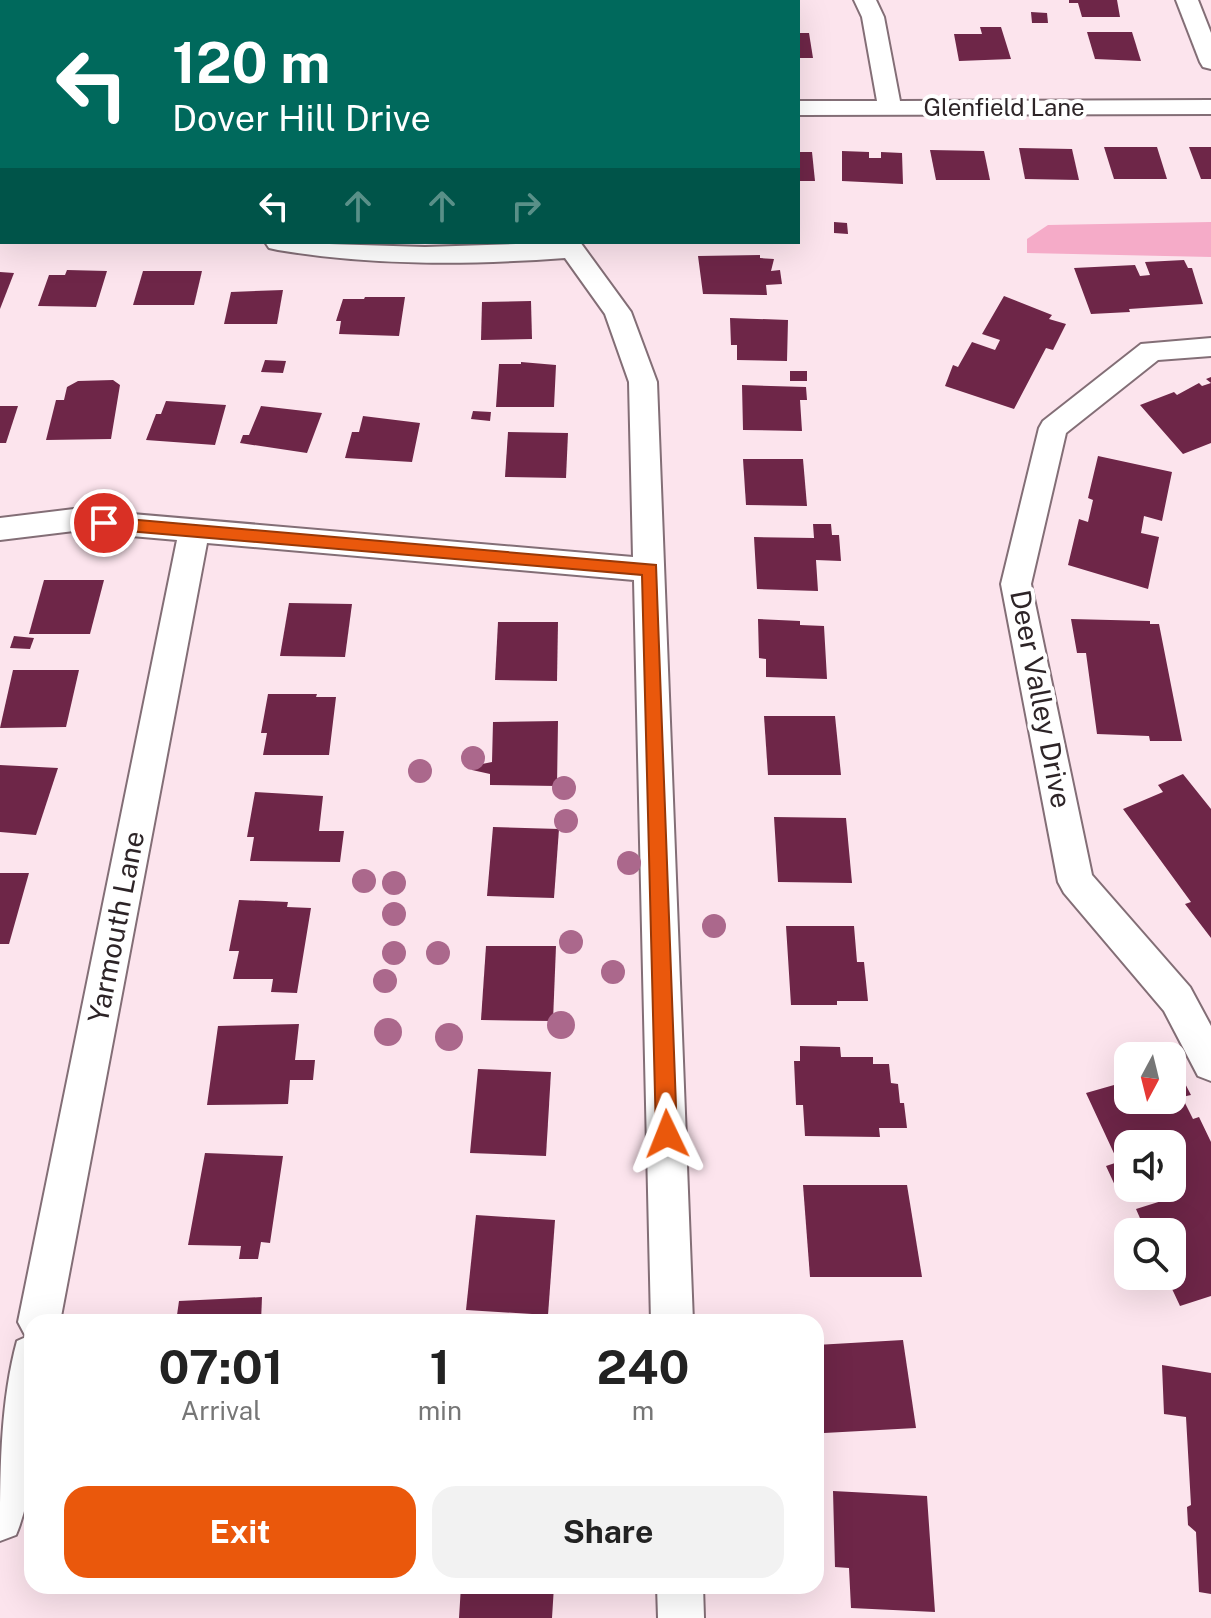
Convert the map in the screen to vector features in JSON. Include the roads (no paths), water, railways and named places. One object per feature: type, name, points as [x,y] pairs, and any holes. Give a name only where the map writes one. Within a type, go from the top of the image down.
[{"type":"street","points":[[865,0],[873,17],[890,109]]},
{"type":"street","points":[[1187,0],[1211,62]]},
{"type":"street","name":"Glenfield Lane","points":[[800,108],[1211,107]]},
{"type":"street","points":[[289,244],[334,252],[488,256],[569,245],[618,312],[643,382],[672,1314]]},
{"type":"street","name":"Deer Valley Drive","points":[[1211,347],[1151,351],[1053,428],[1016,584],[1076,882],[1177,999],[1211,1063]]},
{"type":"street","points":[[0,529],[74,520],[650,570]]},
{"type":"street","name":"Yarmouth Lane","points":[[41,1314],[194,532]]},
{"type":"street","points":[[0,1519],[24,1397]]},
{"type":"street","points":[[680,1594],[681,1618]]}]
